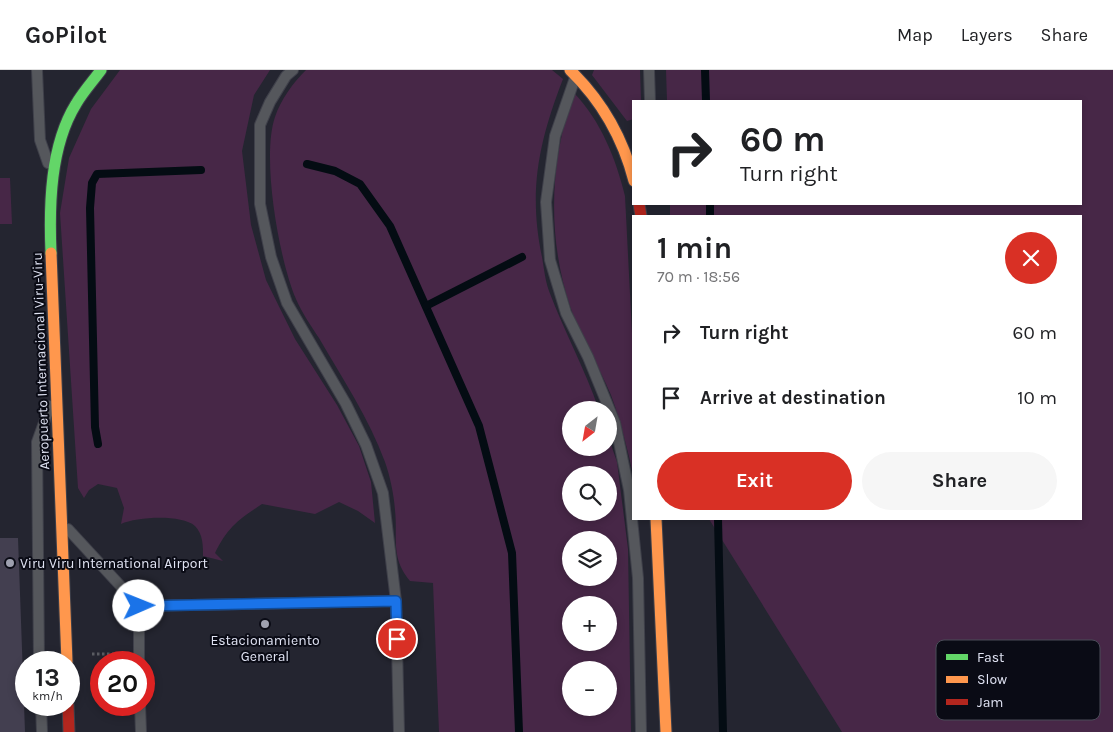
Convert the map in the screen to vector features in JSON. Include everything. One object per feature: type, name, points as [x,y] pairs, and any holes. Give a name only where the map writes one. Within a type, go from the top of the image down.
[{"type":"main road","name":"Aeropuerto Internacional Viru-Viru","points":[[67,651],[50,220],[58,147],[75,105],[101,70]]},
{"type":"main road","points":[[575,72],[615,127],[632,172]]},
{"type":"main road","points":[[656,520],[666,732]]},
{"type":"main road","points":[[68,716],[69,732]]},
{"type":"lane","points":[[37,70],[40,140],[54,182]]},
{"type":"lane","points":[[293,70],[286,76],[270,102],[260,126],[260,204],[271,257],[287,302],[346,404],[366,445],[380,485],[396,601],[398,732]]},
{"type":"lane","points":[[649,70],[650,100]]},
{"type":"lane","points":[[575,72],[555,136],[546,202],[550,260],[566,313],[588,357],[615,423],[630,490],[632,512]]},
{"type":"lane","points":[[39,651],[37,442],[43,420],[58,389]]},
{"type":"lane","points":[[633,520],[638,578],[641,732]]},
{"type":"lane","points":[[62,523],[139,606],[139,651]]},
{"type":"lane","points":[[139,606],[396,601]]},
{"type":"lane","points":[[41,716],[42,732]]},
{"type":"lane","points":[[140,716],[141,732]]},
{"type":"shaded area","points":[[120,70],[270,70],[254,95],[242,151],[251,225],[266,280],[295,339],[337,405],[359,446],[371,482],[375,523],[358,511],[339,502],[315,514],[262,504],[240,520],[224,537],[215,553],[223,561],[203,556],[203,544],[200,533],[195,526],[188,522],[170,518],[148,518],[121,524],[124,508],[117,488],[98,484],[89,490],[84,498],[78,488],[60,213],[69,158],[91,109]]},
{"type":"shaded area","points":[[306,70],[552,70],[563,79],[548,124],[538,166],[536,210],[538,233],[549,291],[595,401],[562,401],[562,456],[615,456],[617,462],[628,549],[631,732],[439,732],[433,583],[410,581],[400,564],[396,547],[394,498],[385,462],[379,446],[346,383],[298,304],[290,282],[278,235],[271,182],[271,135],[275,117],[288,92]]},
{"type":"shaded area","points":[[594,70],[640,70],[641,100],[632,100],[632,120],[627,121],[592,75]]},
{"type":"shaded area","points":[[666,70],[1113,70],[1113,732],[842,732],[710,520],[1082,520],[1082,215],[670,215],[670,205],[1082,205],[1082,100],[667,100]]},
{"type":"shaded area","points":[[574,93],[600,128],[617,168],[625,196],[632,333],[632,471],[618,416],[618,401],[613,401],[585,342],[575,320],[563,282],[555,228],[554,201],[560,146]]},
{"type":"shaded area","points":[[0,178],[10,178],[12,224],[0,224]]},
{"type":"building","points":[[0,538],[18,538],[22,651],[15,651],[15,716],[24,716],[25,732],[0,732]]},
{"type":"waterway","points":[[705,70],[706,100]]},
{"type":"waterway","points":[[307,164],[335,171],[360,184],[390,226],[479,426],[512,553],[519,732]]},
{"type":"waterway","points":[[98,444],[95,427],[90,208],[92,183],[97,174],[201,170]]},
{"type":"waterway","points":[[710,205],[710,215]]},
{"type":"waterway","points":[[426,306],[522,257]]},
{"type":"waterway","points":[[718,520],[723,732]]},
{"type":"traffic: fast","points":[[51,253],[51,196],[56,157],[61,138],[76,104],[101,70]]},
{"type":"traffic: slow","points":[[570,70],[592,94],[610,121],[624,150],[632,175]]},
{"type":"traffic: slow","points":[[51,253],[67,651]]},
{"type":"traffic: slow","points":[[656,520],[666,732]]},
{"type":"traffic: jam","points":[[639,205],[641,215]]},
{"type":"traffic: jam","points":[[68,716],[69,732]]},
{"type":"place","name":"Viru Viru International Airport","points":[[10,563]]},
{"type":"place","name":"Estacionamiento General","points":[[265,624]]},
{"type":"route","points":[[139,606],[396,601],[397,639]]}]
